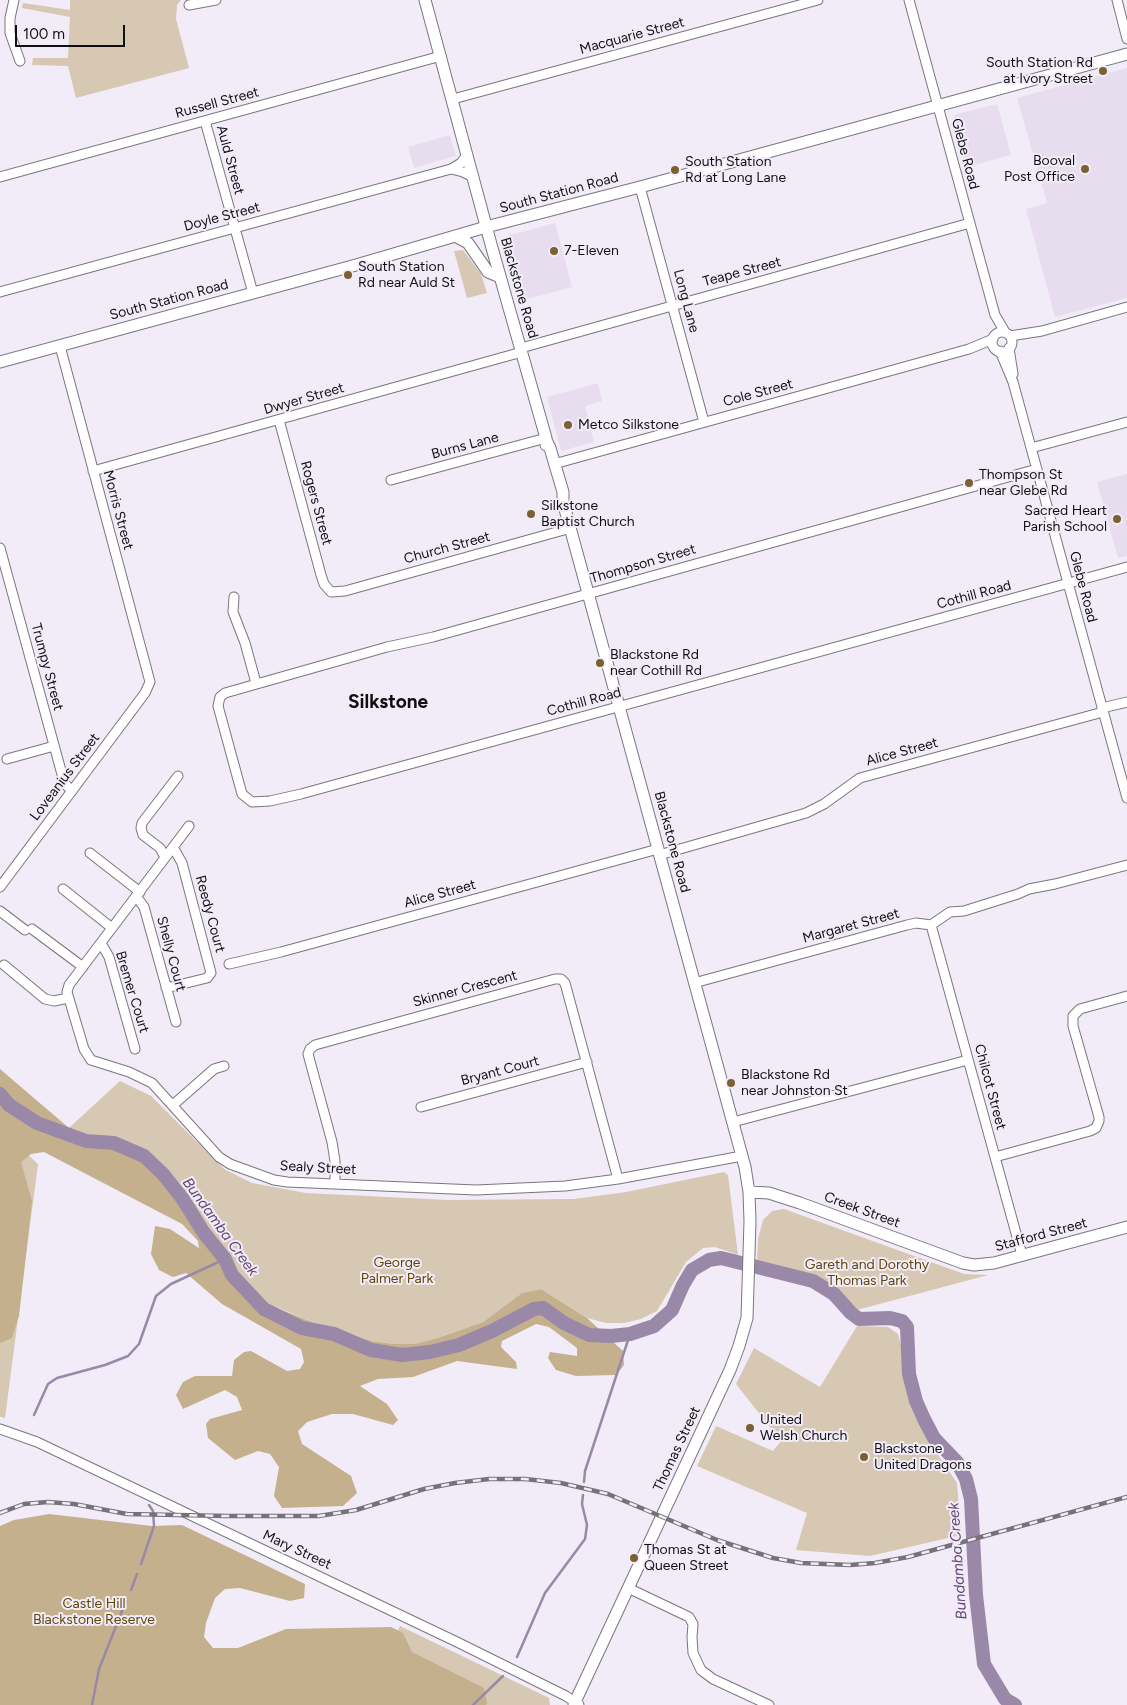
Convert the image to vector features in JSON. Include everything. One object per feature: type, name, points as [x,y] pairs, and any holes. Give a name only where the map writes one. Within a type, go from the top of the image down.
[{"type":"main road","name":"Blackstone Road","points":[[425,0],[500,277],[563,492],[563,502]]},
{"type":"main road","name":"South Station Road","points":[[0,362],[486,227],[640,187],[1127,54]]},
{"type":"main road","points":[[454,236],[468,243],[488,272],[500,277]]},
{"type":"main road","name":"Blackstone Road","points":[[546,439],[546,450],[558,494],[563,502],[571,528],[733,1122],[749,1192]]},
{"type":"main road","name":"Thomas Street","points":[[575,1704],[733,1362],[747,1318],[750,1238],[749,1192]]},
{"type":"main road","name":"Creek Street","points":[[749,1192],[769,1193],[800,1202],[963,1263]]},
{"type":"main road","name":"Stafford Street","points":[[963,1263],[974,1265],[990,1264],[1127,1227]]},
{"type":"street","points":[[14,0],[10,18],[10,33],[20,62]]},
{"type":"street","points":[[189,6],[216,0]]},
{"type":"street","name":"Macquarie Street","points":[[453,100],[795,3],[818,0]]},
{"type":"street","name":"Glebe Road","points":[[909,0],[995,314],[1004,339],[1013,382],[1127,798]]},
{"type":"street","points":[[1117,0],[1127,39]]},
{"type":"street","name":"Russell Street","points":[[0,176],[441,56]]},
{"type":"street","name":"Auld Street","points":[[205,121],[252,293]]},
{"type":"street","name":"Doyle Street","points":[[0,292],[451,169],[461,163],[468,155]]},
{"type":"street","points":[[451,169],[472,177]]},
{"type":"street","name":"Long Lane","points":[[640,187],[704,422]]},
{"type":"street","name":"Teape Street","points":[[521,350],[673,305],[970,223]]},
{"type":"street","name":"Cole Street","points":[[554,464],[1004,339],[1042,331],[1127,307]]},
{"type":"street","name":"Glebe Road","points":[[1004,339],[993,344],[998,350],[1013,382]]},
{"type":"street","name":"Cole Street","points":[[969,349],[1005,351],[1004,339]]},
{"type":"street","name":"Morris Street","points":[[60,346],[150,682]]},
{"type":"street","name":"Dwyer Street","points":[[94,470],[279,420],[521,350]]},
{"type":"street","name":"Rogers Street","points":[[279,420],[321,575],[324,584],[330,592]]},
{"type":"street","points":[[1031,448],[1127,422]]},
{"type":"street","name":"Burns Lane","points":[[391,480],[546,439]]},
{"type":"street","name":"Thompson Street","points":[[256,683],[1037,469]]},
{"type":"street","name":"Church Street","points":[[330,592],[345,591],[571,528]]},
{"type":"street","name":"Trumpy Street","points":[[0,548],[65,784],[72,791]]},
{"type":"street","name":"Cothill Road","points":[[256,683],[225,693],[218,700],[242,794],[252,802],[270,801],[301,794],[1127,567]]},
{"type":"street","points":[[234,597],[234,612],[256,683]]},
{"type":"street","name":"Loveanius Street","points":[[0,887],[145,693],[150,682]]},
{"type":"street","name":"Alice Street","points":[[229,964],[290,950],[806,813],[824,804],[860,778],[1127,702]]},
{"type":"street","points":[[7,759],[54,746]]},
{"type":"street","points":[[165,857],[160,848],[143,835],[140,828],[178,776]]},
{"type":"street","points":[[4,965],[45,999],[54,1001],[68,998],[69,985],[189,826]]},
{"type":"street","name":"Reedy Court","points":[[166,988],[207,978],[211,973],[182,863],[173,847]]},
{"type":"street","points":[[90,853],[138,894]]},
{"type":"street","points":[[931,925],[950,912],[964,911],[1030,889],[1127,865]]},
{"type":"street","points":[[63,889],[112,928]]},
{"type":"street","name":"Shelly Court","points":[[138,894],[144,907],[176,1022]]},
{"type":"street","points":[[0,912],[83,967]]},
{"type":"street","name":"Margaret Street","points":[[694,983],[907,925],[931,925]]},
{"type":"street","name":"Chilcot Street","points":[[931,925],[1022,1256]]},
{"type":"street","name":"Bremer Court","points":[[101,943],[109,957],[135,1050]]},
{"type":"street","name":"Skinner Crescent","points":[[335,1183],[335,1161],[332,1142],[308,1054],[315,1045],[555,979],[561,979],[565,983],[618,1179]]},
{"type":"street","points":[[995,1157],[1096,1128],[1099,1117],[1073,1026],[1073,1016],[1080,1009],[1127,996]]},
{"type":"street","name":"Sealy Street","points":[[68,998],[84,1049],[91,1060],[129,1072],[152,1083],[219,1157],[230,1164],[274,1180],[476,1190],[565,1186],[618,1179],[742,1156]]},
{"type":"street","points":[[733,1122],[968,1060]]},
{"type":"street","name":"Bryant Court","points":[[421,1107],[587,1062]]},
{"type":"street","points":[[173,1105],[214,1069],[224,1066]]},
{"type":"street","name":"Mary Street","points":[[0,1429],[37,1442],[458,1642],[575,1704]]},
{"type":"street","points":[[628,1588],[689,1616],[693,1624],[694,1654],[701,1670],[713,1678],[769,1705]]},
{"type":"shaded area","points":[[1127,68],[1127,298],[1055,317],[1026,209],[1047,203],[1017,98]]},
{"type":"shaded area","points":[[997,104],[1011,155],[966,167],[952,119],[956,114]]},
{"type":"shaded area","points":[[450,135],[456,156],[414,168],[408,147]]},
{"type":"shaded area","points":[[555,223],[572,287],[520,301],[504,240],[507,236]]},
{"type":"shaded area","points":[[598,383],[602,401],[585,406],[594,442],[561,451],[547,397]]},
{"type":"shaded area","name":"Sacred Heart Parish School","points":[[1127,474],[1127,556],[1118,558],[1097,482]]},
{"type":"green space","points":[[70,0],[181,0],[177,5],[176,19],[189,68],[76,98],[68,66],[32,65],[33,58],[68,58],[70,17],[22,8],[23,3],[70,10]]},
{"type":"green space","points":[[463,250],[481,274],[487,293],[467,298],[454,251]]},
{"type":"green space","points":[[0,1069],[69,1128],[88,1135],[109,1136],[147,1151],[186,1193],[225,1259],[269,1305],[320,1325],[372,1341],[414,1344],[438,1338],[483,1322],[522,1293],[541,1289],[587,1318],[623,1351],[624,1365],[616,1375],[576,1376],[556,1370],[548,1358],[550,1352],[577,1356],[577,1348],[549,1327],[536,1324],[502,1341],[501,1347],[516,1362],[517,1369],[457,1361],[413,1377],[378,1379],[360,1386],[387,1404],[398,1420],[393,1425],[353,1414],[332,1414],[307,1422],[298,1431],[302,1444],[351,1476],[357,1493],[343,1506],[282,1508],[274,1496],[279,1467],[270,1454],[258,1451],[235,1460],[208,1438],[206,1424],[210,1419],[242,1410],[237,1397],[225,1390],[183,1409],[176,1395],[183,1382],[195,1376],[232,1376],[234,1360],[244,1352],[251,1351],[287,1371],[300,1369],[304,1362],[301,1349],[222,1304],[186,1273],[173,1277],[159,1270],[151,1254],[155,1226],[170,1229],[199,1248],[198,1241],[182,1224],[44,1152],[31,1154],[21,1162],[32,1201],[19,1316],[12,1338],[0,1343]]},
{"type":"green space","name":"George Palmer Park","points":[[120,1081],[151,1096],[224,1169],[252,1183],[306,1193],[448,1200],[574,1199],[626,1192],[724,1172],[728,1175],[738,1255],[715,1247],[703,1248],[686,1262],[657,1311],[641,1319],[624,1323],[606,1323],[587,1318],[541,1289],[522,1293],[483,1322],[438,1338],[414,1344],[372,1341],[320,1325],[269,1304],[225,1259],[186,1193],[109,1137],[88,1135],[69,1128]]},
{"type":"green space","points":[[0,1129],[38,1164],[5,1418],[0,1417]]},
{"type":"green space","name":"Gareth and Dorothy Thomas Park","points":[[784,1209],[964,1274],[988,1275],[857,1310],[837,1290],[812,1275],[757,1262],[758,1239],[763,1220],[772,1211]]},
{"type":"green space","points":[[857,1326],[888,1327],[898,1334],[902,1348],[904,1381],[915,1416],[929,1442],[957,1483],[961,1535],[870,1556],[796,1550],[807,1513],[697,1466],[716,1426],[773,1451],[781,1441],[736,1384],[754,1348],[820,1387]]},
{"type":"green space","name":"Castle Hill Blackstone Reserve","points":[[49,1514],[152,1526],[182,1525],[305,1584],[304,1598],[290,1601],[240,1588],[225,1589],[215,1598],[206,1623],[204,1637],[213,1648],[238,1648],[286,1629],[391,1627],[403,1633],[412,1652],[484,1688],[487,1703],[486,1705],[0,1705],[0,1526],[14,1520]]},
{"type":"green space","points":[[400,1626],[549,1698],[550,1705],[419,1705],[383,1664]]},
{"type":"waterway","name":"Bundamba Creek","points":[[0,1094],[9,1105],[37,1123],[86,1141],[114,1143],[144,1156],[163,1174],[182,1198],[204,1233],[225,1259],[232,1275],[264,1309],[302,1328],[334,1334],[371,1350],[402,1355],[430,1352],[459,1345],[492,1331],[534,1309],[543,1308],[564,1323],[589,1335],[611,1336],[630,1334],[654,1326],[672,1310],[692,1270],[709,1260],[721,1258],[813,1281],[834,1294],[859,1319],[890,1318],[902,1321],[907,1327],[909,1374],[916,1401],[934,1438],[957,1462],[966,1479],[971,1499],[976,1595],[984,1664],[1005,1699],[1015,1705]]},
{"type":"waterway","points":[[34,1415],[48,1384],[57,1378],[105,1365],[128,1356],[139,1344],[156,1296],[171,1284],[225,1259]]},
{"type":"waterway","points":[[584,1482],[585,1471],[630,1334]]},
{"type":"waterway","points":[[517,1657],[545,1593],[585,1539],[587,1525],[582,1504],[583,1495]]},
{"type":"waterway","points":[[141,1564],[154,1526],[153,1511],[149,1505]]},
{"type":"waterway","points":[[131,1590],[137,1574]]},
{"type":"waterway","points":[[92,1705],[99,1669],[126,1601]]},
{"type":"waterway","points":[[473,1705],[503,1676]]},
{"type":"railway","points":[[0,1513],[24,1504],[48,1502],[74,1504],[127,1514],[319,1516],[356,1510],[424,1489],[455,1483],[489,1479],[525,1479],[561,1483],[608,1494],[717,1540],[773,1558],[801,1563],[850,1565],[908,1557],[1127,1497]]},
{"type":"place","name":"South Station Rd at Ivory Street","points":[[1103,71]]},
{"type":"place","name":"Booval Post Office","points":[[1085,169]]},
{"type":"place","name":"South Station Rd at Long Lane","points":[[675,170]]},
{"type":"place","name":"7-Eleven","points":[[554,251]]},
{"type":"place","name":"South Station Rd near Auld St","points":[[348,275]]},
{"type":"place","name":"Metco Silkstone","points":[[568,425]]},
{"type":"place","name":"Thompson St near Glebe Rd","points":[[969,483]]},
{"type":"place","name":"Silkstone Baptist Church","points":[[531,514]]},
{"type":"place","name":"Sacred Heart Parish School","points":[[1117,519]]},
{"type":"place","name":"Blackstone Rd near Cothill Rd","points":[[600,663]]},
{"type":"place","name":"Blackstone Rd near Johnston St","points":[[731,1083]]},
{"type":"place","name":"United Welsh Church","points":[[750,1428]]},
{"type":"place","name":"Blackstone United Dragons","points":[[864,1457]]},
{"type":"place","name":"Thomas St at Queen Street","points":[[634,1558]]},
{"type":"district","name":"Silkstone","points":[[388,702]]}]
